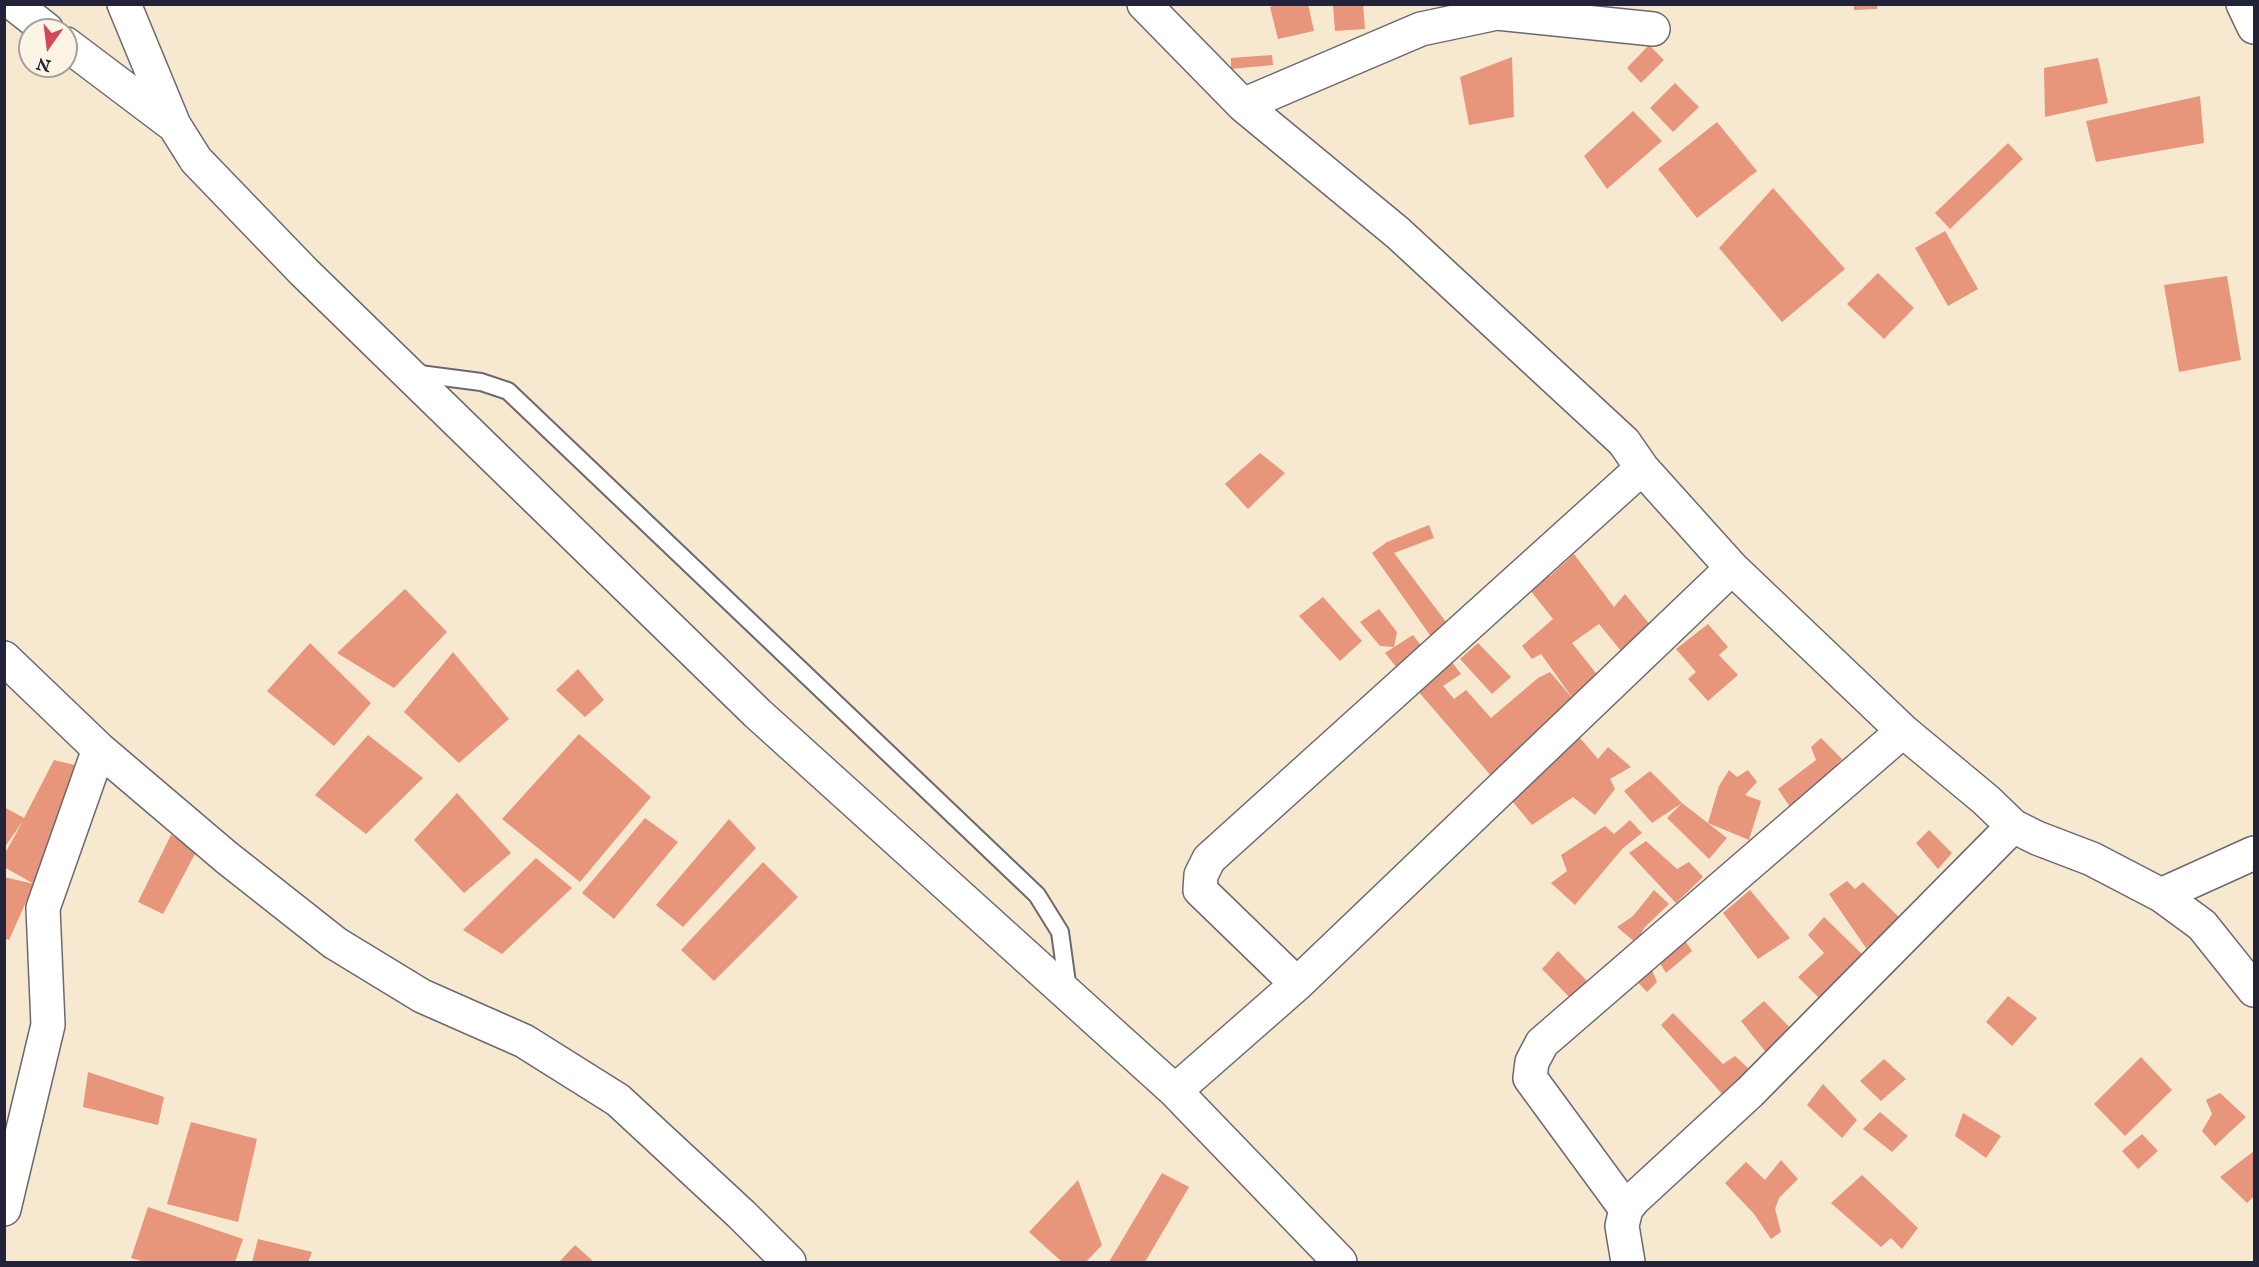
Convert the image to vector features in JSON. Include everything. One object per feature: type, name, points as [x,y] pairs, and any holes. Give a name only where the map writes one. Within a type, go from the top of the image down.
[{"type":"street","points":[[14,4],[32,18]]},
{"type":"street","points":[[124,4],[174,125],[196,160],[304,272],[757,713],[1175,1091],[1340,1263]]},
{"type":"street","points":[[1144,4],[1243,105],[1398,233],[1624,442],[1642,468],[1732,568],[1903,731],[1986,800],[2013,826],[2037,838],[2092,859],[2161,895],[2202,925],[2254,990]]},
{"type":"street","points":[[2243,4],[2254,27]]},
{"type":"street","points":[[1243,105],[1421,29],[1497,13],[1653,28]]},
{"type":"street","points":[[78,53],[174,125]]},
{"type":"street","points":[[1297,984],[1200,890],[1201,875],[1209,859],[1642,468]]},
{"type":"street","points":[[1175,1091],[1297,984],[1732,568]]},
{"type":"street","points":[[4,658],[99,748],[226,857],[335,943],[422,996],[524,1041],[618,1100],[742,1215],[789,1263]]},
{"type":"street","points":[[1626,1209],[1530,1078],[1532,1062],[1542,1043],[1903,731]]},
{"type":"street","points":[[4,1209],[48,1025],[43,908],[99,748]]},
{"type":"street","points":[[1628,1263],[1622,1226],[1626,1209],[1634,1199],[1750,1092],[2013,826]]},
{"type":"street","points":[[2161,895],[2254,853]]},
{"type":"lane","points":[[406,372],[481,382],[508,391],[1037,895],[1060,932],[1068,994]]},
{"type":"building","points":[[1279,4],[1308,4],[1314,31],[1278,39],[1270,7]]},
{"type":"building","points":[[1363,4],[1365,29],[1335,31],[1333,6]]},
{"type":"building","points":[[1854,4],[1877,4],[1877,9],[1854,10]]},
{"type":"building","points":[[1649,45],[1664,60],[1641,83],[1627,68]]},
{"type":"building","points":[[1272,55],[1273,65],[1231,69],[1231,58]]},
{"type":"building","points":[[1512,57],[1514,117],[1469,125],[1460,77]]},
{"type":"building","points":[[2098,58],[2108,103],[2045,117],[2044,68]]},
{"type":"building","points":[[1675,83],[1699,107],[1673,132],[1650,108]]},
{"type":"building","points":[[2200,96],[2204,143],[2096,162],[2086,121]]},
{"type":"building","points":[[1633,111],[1662,141],[1607,189],[1584,156]]},
{"type":"building","points":[[1717,122],[1757,171],[1697,218],[1658,169]]},
{"type":"building","points":[[2008,143],[2023,159],[1950,229],[1935,213]]},
{"type":"building","points":[[1773,188],[1845,269],[1782,322],[1719,248]]},
{"type":"building","points":[[1945,231],[1978,289],[1948,306],[1915,248]]},
{"type":"building","points":[[1878,273],[1914,308],[1884,339],[1847,304]]},
{"type":"building","points":[[2227,276],[2241,360],[2179,372],[2164,285]]},
{"type":"building","points":[[1260,453],[1285,473],[1248,509],[1225,484]]},
{"type":"building","points":[[1429,525],[1434,538],[1394,553],[1446,622],[1432,638],[1372,553],[1387,542]]},
{"type":"building","points":[[1574,554],[1614,607],[1625,594],[1655,631],[1626,657],[1599,624],[1572,643],[1603,682],[1493,778],[1411,683],[1444,652],[1461,674],[1443,686],[1454,699],[1466,690],[1491,718],[1538,678],[1550,672],[1574,700],[1541,654],[1532,659],[1522,646],[1553,619],[1526,585],[1543,569],[1550,576]]},
{"type":"building","points":[[405,589],[447,632],[394,688],[337,653]]},
{"type":"building","points":[[1323,597],[1362,641],[1340,661],[1299,616]]},
{"type":"building","points":[[1379,609],[1397,632],[1394,647],[1380,646],[1360,622]]},
{"type":"building","points":[[1708,624],[1728,647],[1719,655],[1738,675],[1708,701],[1688,679],[1696,672],[1676,649]]},
{"type":"building","points":[[1413,635],[1427,653],[1401,673],[1385,653]]},
{"type":"building","points":[[310,643],[371,703],[334,746],[267,691]]},
{"type":"building","points":[[1478,643],[1511,677],[1492,694],[1460,659]]},
{"type":"building","points":[[453,652],[509,719],[459,763],[404,712]]},
{"type":"building","points":[[578,669],[604,700],[585,717],[556,690]]},
{"type":"building","points":[[579,734],[651,797],[580,882],[502,819]]},
{"type":"building","points":[[368,735],[423,778],[366,834],[315,795]]},
{"type":"building","points":[[1580,738],[1598,759],[1608,747],[1631,767],[1610,779],[1615,789],[1595,815],[1573,797],[1532,825],[1508,796]]},
{"type":"building","points":[[1821,738],[1842,759],[1792,810],[1778,789],[1816,760],[1811,747]]},
{"type":"building","points":[[54,760],[83,767],[34,884],[4,867],[4,855],[23,821],[4,848],[4,807],[24,818]]},
{"type":"building","points":[[1729,770],[1737,777],[1748,770],[1757,782],[1745,795],[1761,801],[1749,840],[1708,823],[1719,786]]},
{"type":"building","points":[[1650,771],[1682,803],[1652,823],[1624,791]]},
{"type":"building","points":[[457,793],[511,853],[464,893],[414,840]]},
{"type":"building","points":[[1682,803],[1727,838],[1709,859],[1667,818]]},
{"type":"building","points":[[645,818],[678,842],[614,919],[582,893]]},
{"type":"building","points":[[729,819],[756,848],[683,927],[656,905]]},
{"type":"building","points":[[1630,820],[1642,833],[1623,848],[1575,905],[1551,883],[1567,871],[1561,855],[1605,826],[1614,834]]},
{"type":"building","points":[[1929,830],[1952,853],[1938,869],[1916,843]]},
{"type":"building","points":[[171,835],[197,850],[163,914],[138,902]]},
{"type":"building","points":[[1646,841],[1677,869],[1689,862],[1703,877],[1676,903],[1629,853]]},
{"type":"building","points":[[536,858],[572,888],[502,954],[463,930]]},
{"type":"building","points":[[763,862],[798,897],[714,981],[681,950]]},
{"type":"building","points":[[4,877],[34,884],[9,940],[4,938]]},
{"type":"building","points":[[1847,881],[1855,889],[1863,882],[1902,920],[1866,948],[1829,894]]},
{"type":"building","points":[[1654,890],[1669,904],[1645,927],[1636,943],[1617,927],[1633,916]]},
{"type":"building","points":[[1750,890],[1790,938],[1758,959],[1723,913]]},
{"type":"building","points":[[1824,917],[1864,956],[1844,978],[1819,998],[1798,977],[1824,953],[1808,935]]},
{"type":"building","points":[[1680,933],[1692,951],[1666,973],[1653,952]]},
{"type":"building","points":[[1558,951],[1589,983],[1572,1000],[1542,969]]},
{"type":"building","points":[[1648,961],[1657,982],[1647,992],[1627,971]]},
{"type":"building","points":[[2008,996],[2037,1018],[2012,1046],[1986,1022]]},
{"type":"building","points":[[1764,1001],[1798,1036],[1772,1060],[1741,1021]]},
{"type":"building","points":[[1673,1013],[1723,1064],[1735,1056],[1759,1078],[1731,1104],[1661,1025]]},
{"type":"building","points":[[2141,1057],[2172,1090],[2125,1136],[2094,1104]]},
{"type":"building","points":[[1884,1059],[1906,1079],[1881,1101],[1860,1081]]},
{"type":"building","points":[[88,1072],[164,1097],[158,1125],[83,1107]]},
{"type":"building","points":[[1823,1084],[1857,1120],[1842,1138],[1807,1105]]},
{"type":"building","points":[[2220,1093],[2246,1117],[2215,1146],[2202,1131],[2212,1114],[2206,1100]]},
{"type":"building","points":[[1880,1112],[1908,1136],[1892,1152],[1863,1129]]},
{"type":"building","points":[[1963,1113],[2001,1136],[1986,1158],[1955,1136]]},
{"type":"building","points":[[191,1122],[257,1139],[238,1222],[167,1204]]},
{"type":"building","points":[[2142,1134],[2158,1151],[2138,1169],[2122,1151]]},
{"type":"building","points":[[2254,1151],[2254,1196],[2247,1203],[2220,1177]]},
{"type":"building","points":[[1781,1160],[1798,1179],[1779,1198],[1775,1209],[1781,1232],[1771,1239],[1754,1214],[1725,1183],[1746,1162],[1765,1180]]},
{"type":"building","points":[[1162,1173],[1189,1187],[1145,1262],[1109,1262]]},
{"type":"building","points":[[1862,1175],[1918,1228],[1902,1249],[1891,1238],[1881,1247],[1831,1203]]},
{"type":"building","points":[[1078,1180],[1102,1245],[1086,1262],[1062,1262],[1029,1232]]},
{"type":"building","points":[[148,1207],[243,1239],[235,1262],[145,1262],[131,1258]]},
{"type":"building","points":[[258,1239],[312,1252],[308,1262],[252,1262]]},
{"type":"building","points":[[575,1245],[594,1262],[559,1262]]}]
